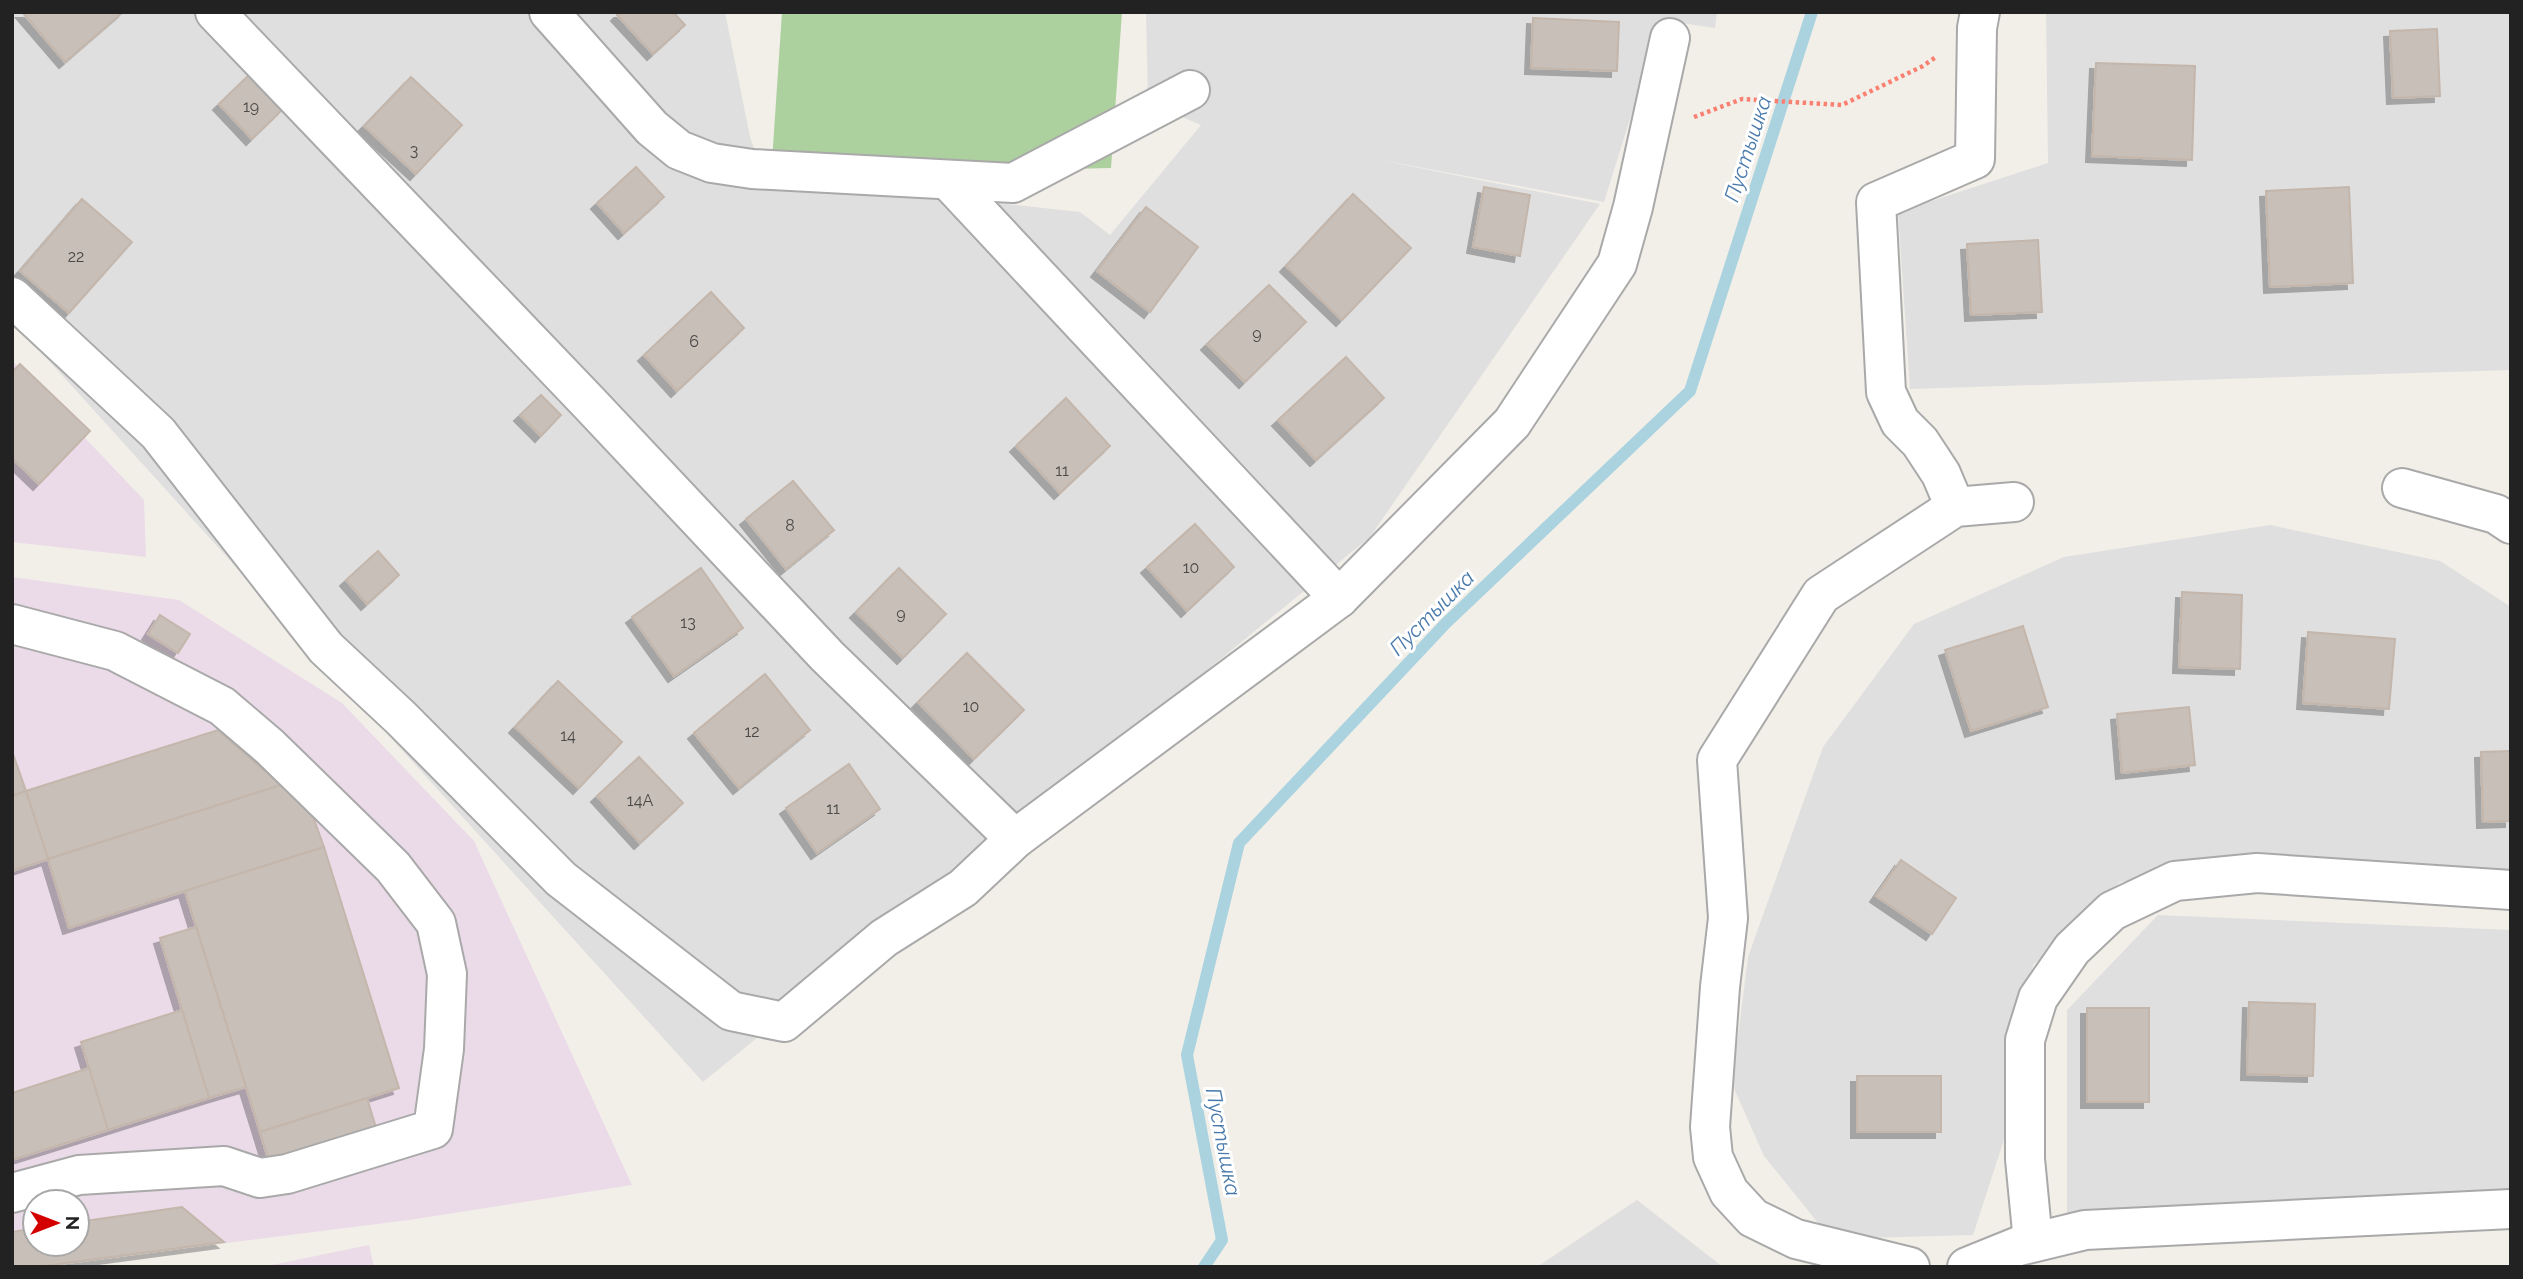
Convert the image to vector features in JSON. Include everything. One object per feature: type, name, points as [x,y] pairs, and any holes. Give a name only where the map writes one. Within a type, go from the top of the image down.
[{"type":"street","points":[[215,12],[592,405],[827,656],[1015,839]]},
{"type":"street","points":[[549,12],[652,128],[679,150],[712,163],[752,169],[1013,183],[1190,90]]},
{"type":"street","points":[[1955,508],[1941,474],[1920,442],[1900,422],[1886,393],[1876,202],[1975,159],[1978,20]]},
{"type":"street","points":[[12,298],[158,433],[326,648],[401,718],[561,879],[732,1011],[783,1022],[884,938],[963,888],[1015,839],[1339,598],[1512,423],[1617,264],[1633,206],[1670,38]]},
{"type":"street","points":[[948,180],[1339,598]]},
{"type":"street","points":[[2402,488],[2496,514],[2511,524]]},
{"type":"street","points":[[1910,1267],[1796,1239],[1753,1218],[1729,1192],[1713,1157],[1710,1127],[1728,918],[1717,760],[1821,595],[1955,508],[2014,502]]},
{"type":"street","points":[[12,624],[115,651],[222,706],[270,747],[393,867],[436,923],[447,974],[444,1049],[433,1129],[287,1174],[260,1178],[223,1166],[79,1175],[12,1193]]},
{"type":"street","points":[[2033,1242],[2025,1159],[2025,1040],[2038,998],[2072,949],[2112,911],[2175,881],[2257,873],[2511,890]]},
{"type":"street","points":[[1967,1267],[2033,1242],[2085,1230],[2511,1209]]},
{"type":"path","points":[[1742,99],[1842,104],[1923,66],[1978,20]]},
{"type":"shaded area","points":[[12,12],[725,12],[750,137],[767,184],[906,193],[1080,212],[1110,235],[1201,125],[1148,102],[1146,12],[1717,12],[1715,28],[1661,20],[1604,202],[1365,157],[1600,204],[1370,537],[703,1082],[12,320]]},
{"type":"shaded area","points":[[2046,12],[2511,12],[2511,370],[1910,389],[1898,212],[2048,163]]},
{"type":"shaded area","points":[[12,361],[144,500],[146,557],[12,542]]},
{"type":"shaded area","points":[[2270,525],[2440,561],[2511,607],[2511,870],[2246,862],[2120,882],[2033,965],[2013,1112],[1973,1235],[1831,1239],[1764,1156],[1732,1084],[1748,957],[1823,747],[1914,624],[2064,557]]},
{"type":"shaded area","points":[[12,577],[179,600],[342,703],[474,841],[632,1185],[409,1220],[37,1267],[12,1267]]},
{"type":"shaded area","points":[[2158,915],[2511,930],[2511,1191],[2067,1216],[2067,1010]]},
{"type":"shaded area","points":[[1637,1200],[1723,1267],[1537,1267]]},
{"type":"shaded area","points":[[369,1245],[374,1267],[262,1267]]},
{"type":"green space","points":[[782,12],[1122,12],[1111,168],[771,176]]},
{"type":"building","points":[[22,12],[123,12],[65,62]]},
{"type":"building","points":[[620,12],[673,12],[685,25],[653,54],[617,15]]},
{"type":"building","points":[[1533,18],[1619,22],[1617,71],[1531,68]]},
{"type":"building","points":[[2437,29],[2440,96],[2393,98],[2390,31]]},
{"type":"building","points":[[2096,63],[2195,66],[2192,160],[2092,156]]},
{"type":"building","points":[[250,74],[283,109],[252,139],[219,104]]},
{"type":"building","points":[[411,77],[462,125],[416,174],[364,126]]},
{"type":"building","points":[[636,167],[664,197],[624,233],[597,203]]},
{"type":"building","points":[[1484,187],[1530,195],[1520,256],[1473,247]]},
{"type":"building","points":[[2349,187],[2353,283],[2270,287],[2266,191]]},
{"type":"building","points":[[1353,194],[1411,248],[1342,320],[1286,266]]},
{"type":"building","points":[[82,199],[132,242],[69,313],[20,271]]},
{"type":"building","points":[[1146,207],[1198,247],[1150,312],[1097,271]]},
{"type":"building","points":[[2038,240],[2042,312],[1971,315],[1967,244]]},
{"type":"building","points":[[1269,285],[1306,322],[1245,382],[1207,344]]},
{"type":"building","points":[[711,292],[744,328],[677,391],[644,355]]},
{"type":"building","points":[[1346,357],[1384,398],[1316,460],[1278,420]]},
{"type":"building","points":[[20,364],[90,431],[39,484],[12,458],[12,372]]},
{"type":"building","points":[[541,395],[561,415],[541,436],[520,415]]},
{"type":"building","points":[[1066,398],[1110,446],[1060,493],[1016,446]]},
{"type":"building","points":[[793,481],[834,530],[786,569],[746,519]]},
{"type":"building","points":[[1195,524],[1234,567],[1187,611],[1147,567]]},
{"type":"building","points":[[378,551],[399,575],[367,604],[346,580]]},
{"type":"building","points":[[701,568],[743,628],[674,676],[632,617]]},
{"type":"building","points":[[899,568],[946,614],[903,658],[856,612]]},
{"type":"building","points":[[2182,592],[2242,595],[2240,669],[2179,667]]},
{"type":"building","points":[[160,615],[190,634],[178,653],[148,634]]},
{"type":"building","points":[[2023,626],[2048,707],[1971,731],[1945,650]]},
{"type":"building","points":[[2308,632],[2395,639],[2389,709],[2303,703]]},
{"type":"building","points":[[967,653],[1024,710],[974,759],[918,702]]},
{"type":"building","points":[[765,674],[810,730],[739,788],[694,733]]},
{"type":"building","points":[[558,681],[622,742],[579,788],[515,727]]},
{"type":"building","points":[[2189,707],[2195,765],[2122,773],[2117,714]]},
{"type":"building","points":[[218,730],[281,785],[48,859],[26,791]]},
{"type":"building","points":[[12,751],[26,791],[12,796]]},
{"type":"building","points":[[2511,751],[2511,821],[2483,822],[2481,752]]},
{"type":"building","points":[[639,757],[683,803],[640,843],[597,796]]},
{"type":"building","points":[[849,764],[880,809],[817,853],[786,808]]},
{"type":"building","points":[[281,785],[311,811],[324,847],[69,928],[48,859]]},
{"type":"building","points":[[26,791],[48,859],[12,871],[12,796]]},
{"type":"building","points":[[324,847],[399,1088],[260,1132],[185,891]]},
{"type":"building","points":[[1901,860],[1956,898],[1932,934],[1876,896]]},
{"type":"building","points":[[196,927],[246,1087],[209,1098],[160,938]]},
{"type":"building","points":[[2249,1002],[2315,1004],[2313,1076],[2247,1074]]},
{"type":"building","points":[[2087,1008],[2149,1008],[2149,1102],[2087,1102]]},
{"type":"building","points":[[182,1010],[209,1098],[108,1130],[81,1042]]},
{"type":"building","points":[[89,1068],[108,1130],[12,1160],[12,1093]]},
{"type":"building","points":[[1857,1076],[1941,1076],[1941,1132],[1857,1132]]},
{"type":"building","points":[[367,1098],[377,1131],[270,1165],[260,1132]]},
{"type":"building","points":[[182,1207],[224,1242],[37,1267],[12,1267],[12,1232],[21,1230],[21,1258],[91,1258],[91,1220]]},
{"type":"waterway","name":"Пустышка","points":[[1204,1267],[1222,1240],[1187,1055],[1239,843],[1446,623],[1690,391],[1812,12]]}]
